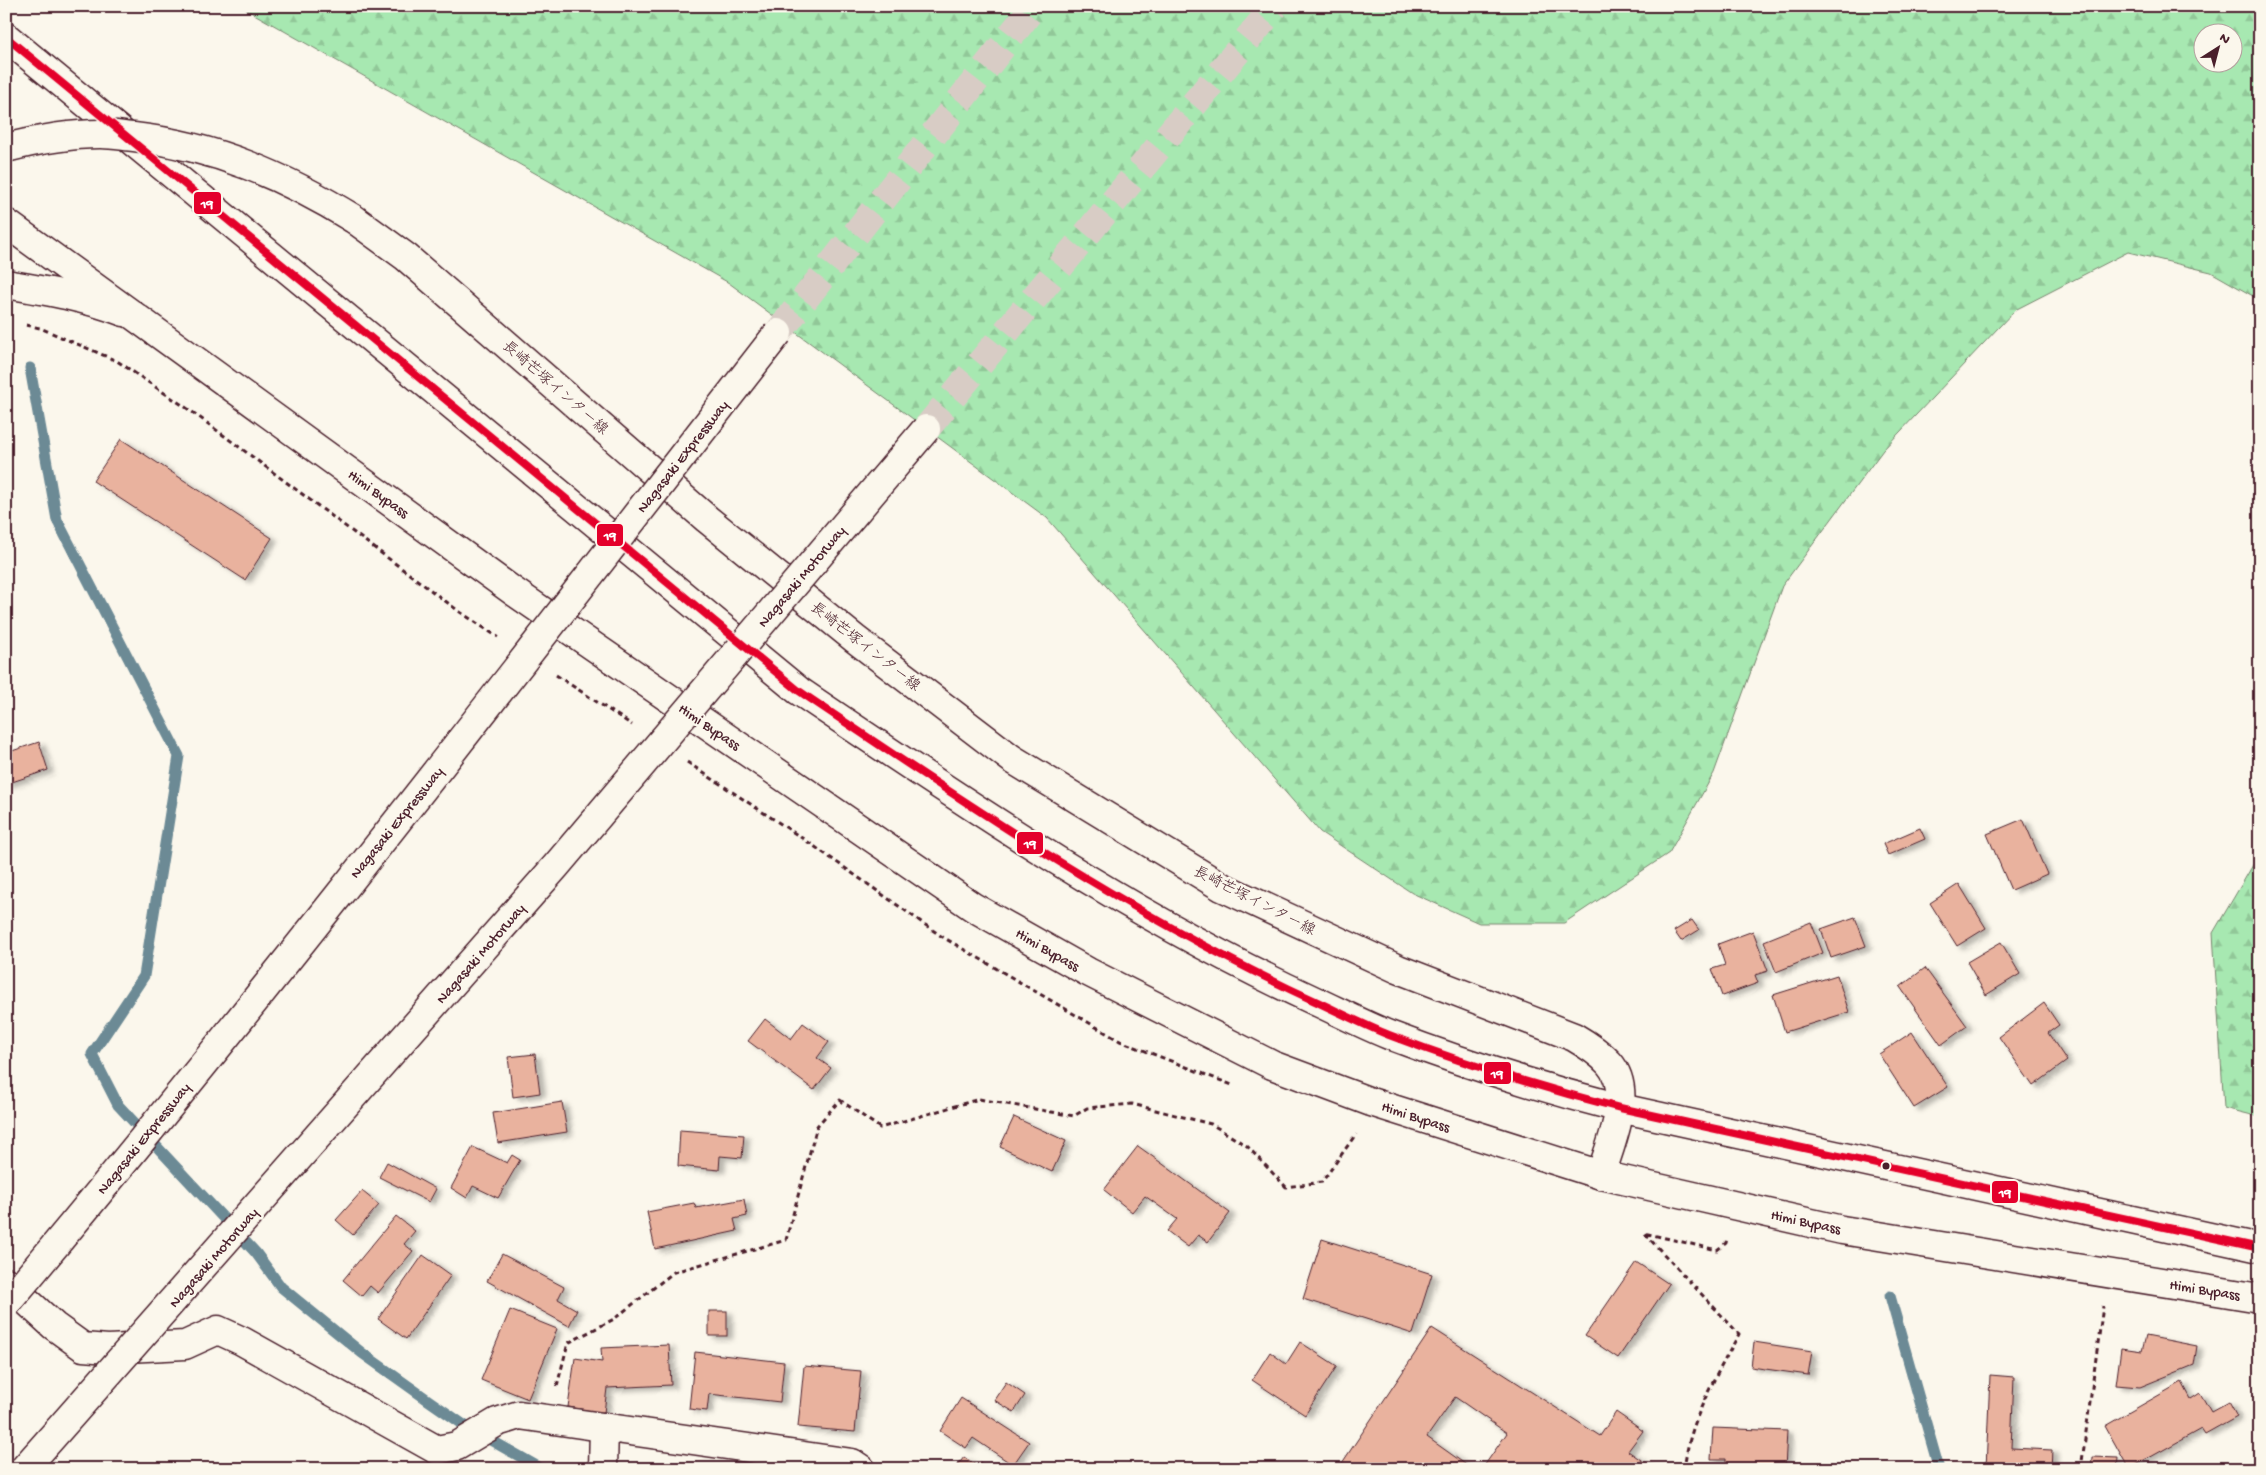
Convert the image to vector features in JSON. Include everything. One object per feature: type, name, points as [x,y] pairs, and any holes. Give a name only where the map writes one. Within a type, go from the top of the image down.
[{"type":"main road","points":[[6,37],[799,691],[933,781],[1088,880],[1165,926],[1260,975],[1388,1034],[1532,1085],[1620,1108],[2260,1248]]},
{"type":"main road","name":"長崎芒塚インター線","points":[[6,148],[45,138],[101,134],[162,140],[213,152],[269,172],[311,192],[406,257],[715,525],[855,639],[1012,759],[1222,886],[1398,969],[1574,1037],[1595,1050],[1610,1064],[1619,1082],[1620,1108],[1601,1175]]},
{"type":"main road","name":"Himi Bypass","points":[[6,223],[513,591],[973,906],[1088,972],[1272,1065],[1371,1102],[1601,1175],[1842,1230],[2260,1298]]},
{"type":"main road","points":[[6,284],[100,302],[130,314]]},
{"type":"main road","name":"Nagasaki Expressway","points":[[6,1304],[91,1203],[450,754],[778,333]]},
{"type":"main road","name":"Nagasaki Motorway","points":[[24,1469],[556,866],[926,429]]},
{"type":"main road","points":[[6,1282],[54,1326],[83,1346],[108,1349],[185,1345],[218,1330],[242,1341],[437,1450],[457,1446],[497,1422],[519,1415],[852,1463],[861,1469]]},
{"type":"main road","points":[[603,1469],[604,1427]]},
{"type":"path","points":[[23,324],[40,328],[117,360],[191,411],[452,606],[500,639]]},
{"type":"path","points":[[550,671],[639,730]]},
{"type":"path","points":[[680,757],[811,844],[941,936],[1120,1041],[1238,1088]]},
{"type":"path","points":[[548,1420],[568,1343],[614,1319],[674,1272],[786,1240],[817,1126],[840,1100],[880,1128],[979,1099],[1074,1116],[1086,1108],[1132,1104],[1211,1124],[1247,1146],[1286,1187],[1322,1182],[1356,1134]]},
{"type":"path","points":[[1347,1130],[1366,1136]]},
{"type":"path","points":[[1684,1469],[1687,1446],[1698,1412],[1739,1334],[1644,1233],[1717,1250],[1726,1243],[1728,1236]]},
{"type":"path","points":[[2081,1469],[2103,1304],[2113,1306]]},
{"type":"green space","points":[[240,6],[2260,6],[2260,300],[2211,272],[2128,252],[2015,310],[1883,450],[1782,586],[1714,773],[1669,853],[1564,923],[1479,923],[1412,893],[1320,832],[1047,518],[729,283]]},
{"type":"green space","points":[[2260,853],[2260,1117],[2224,1108],[2213,933]]},
{"type":"building","points":[[121,439],[272,538],[245,580],[93,481]]},
{"type":"building","points":[[39,742],[48,770],[6,784],[6,753]]},
{"type":"building","points":[[2023,819],[2047,874],[2011,890],[1987,834]]},
{"type":"building","points":[[1920,828],[1925,839],[1888,855],[1883,844]]},
{"type":"building","points":[[1959,884],[1986,928],[1957,946],[1930,903]]},
{"type":"building","points":[[1855,917],[1866,946],[1831,958],[1821,929]]},
{"type":"building","points":[[1692,920],[1699,930],[1681,941],[1674,931]]},
{"type":"building","points":[[1811,922],[1823,953],[1776,972],[1764,941]]},
{"type":"building","points":[[1753,931],[1768,971],[1755,975],[1758,983],[1722,996],[1712,969],[1725,965],[1718,944]]},
{"type":"building","points":[[2001,942],[2020,974],[1986,995],[1967,962]]},
{"type":"building","points":[[1925,968],[1967,1026],[1941,1045],[1900,987]]},
{"type":"building","points":[[1837,975],[1849,1012],[1785,1032],[1773,995]]},
{"type":"building","points":[[2044,1003],[2059,1025],[2048,1033],[2067,1061],[2033,1086],[1999,1037]]},
{"type":"building","points":[[765,1019],[791,1039],[803,1023],[829,1042],[817,1058],[831,1068],[814,1090],[748,1041]]},
{"type":"building","points":[[1912,1032],[1948,1087],[1914,1108],[1879,1054]]},
{"type":"building","points":[[535,1054],[540,1093],[513,1097],[508,1057]]},
{"type":"building","points":[[562,1102],[567,1132],[498,1143],[493,1113]]},
{"type":"building","points":[[1014,1117],[1066,1141],[1052,1172],[1000,1147]]},
{"type":"building","points":[[680,1130],[744,1135],[742,1158],[720,1156],[719,1170],[678,1166]]},
{"type":"building","points":[[1138,1146],[1230,1213],[1208,1242],[1198,1235],[1188,1247],[1167,1231],[1177,1219],[1145,1196],[1132,1212],[1104,1190]]},
{"type":"building","points":[[473,1147],[507,1163],[512,1155],[520,1160],[498,1198],[473,1186],[467,1198],[451,1188]]},
{"type":"building","points":[[387,1162],[436,1189],[429,1202],[379,1177]]},
{"type":"building","points":[[362,1191],[379,1205],[353,1235],[336,1220]]},
{"type":"building","points":[[744,1199],[747,1216],[734,1219],[737,1231],[655,1249],[647,1212],[694,1203],[696,1208]]},
{"type":"building","points":[[396,1216],[415,1231],[404,1244],[413,1251],[378,1293],[370,1286],[362,1296],[343,1280]]},
{"type":"building","points":[[1322,1239],[1432,1274],[1413,1334],[1303,1299]]},
{"type":"building","points":[[502,1254],[564,1287],[558,1299],[577,1310],[569,1326],[487,1281]]},
{"type":"building","points":[[423,1255],[451,1275],[406,1339],[378,1319]]},
{"type":"building","points":[[1636,1262],[1669,1284],[1618,1358],[1585,1336]]},
{"type":"building","points":[[510,1310],[557,1329],[528,1399],[481,1380]]},
{"type":"building","points":[[709,1311],[727,1311],[727,1336],[709,1336]]},
{"type":"building","points":[[1432,1328],[1600,1436],[1616,1412],[1643,1431],[1628,1451],[1654,1469],[1482,1469],[1507,1433],[1455,1397],[1427,1437],[1472,1469],[1338,1469]]},
{"type":"building","points":[[2146,1336],[2197,1346],[2194,1365],[2140,1387],[2116,1385],[2121,1348],[2142,1351]]},
{"type":"building","points":[[1300,1342],[1337,1366],[1305,1415],[1252,1380],[1270,1352],[1286,1364]]},
{"type":"building","points":[[1754,1342],[1812,1351],[1808,1375],[1751,1367]]},
{"type":"building","points":[[669,1345],[671,1385],[607,1388],[604,1413],[568,1407],[575,1358],[602,1362],[601,1348]]},
{"type":"building","points":[[695,1352],[784,1362],[780,1402],[709,1394],[707,1411],[689,1409]]},
{"type":"building","points":[[804,1366],[861,1371],[855,1432],[798,1427]]},
{"type":"building","points":[[1990,1375],[2014,1377],[2011,1448],[2052,1450],[2051,1469],[1986,1469]]},
{"type":"building","points":[[1006,1382],[1025,1395],[1014,1412],[994,1400]]},
{"type":"building","points":[[2182,1382],[2191,1399],[2200,1393],[2211,1412],[2229,1402],[2237,1417],[2205,1435],[2201,1429],[2129,1469],[2105,1426]]},
{"type":"building","points":[[961,1398],[1029,1442],[1013,1465],[973,1438],[966,1448],[940,1431]]},
{"type":"building","points":[[1713,1428],[1787,1431],[1785,1469],[1726,1469],[1726,1459],[1711,1459]]},
{"type":"building","points":[[964,1457],[977,1466],[980,1462],[989,1469],[955,1469]]},
{"type":"building","points":[[2093,1457],[2118,1458],[2117,1469],[2092,1469]]},
{"type":"waterway","points":[[30,368],[57,520],[179,756],[144,976],[92,1054],[118,1105],[256,1253],[281,1287],[362,1353],[428,1400],[464,1425],[542,1469]]},
{"type":"waterway","points":[[1890,1296],[1939,1469]]},
{"type":"tunnel","points":[[778,333],[1034,6]]},
{"type":"tunnel","points":[[926,429],[1275,6]]},
{"type":"transit line","name":"19","points":[[6,37],[799,691],[924,775],[1050,856],[1179,932],[1245,967],[1380,1031],[1446,1056],[1533,1084],[1620,1108],[2260,1248]]}]
